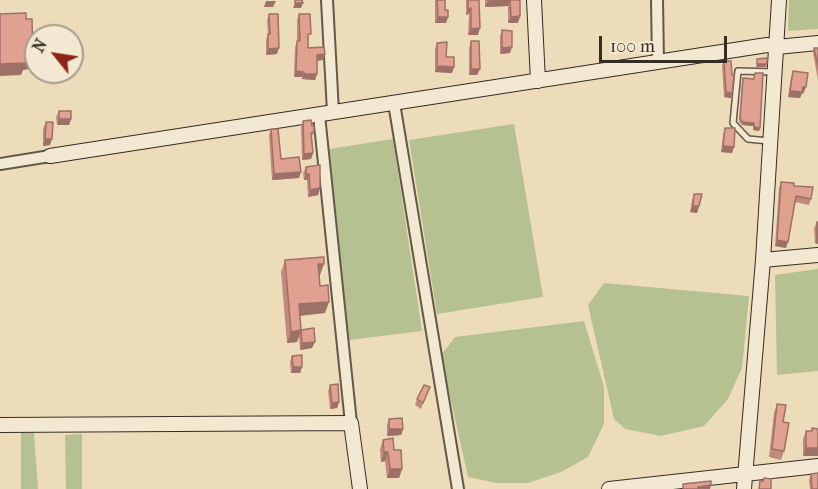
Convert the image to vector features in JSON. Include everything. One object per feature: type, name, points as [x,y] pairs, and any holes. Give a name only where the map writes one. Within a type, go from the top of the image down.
[{"type":"street","points":[[327,0],[326,113],[351,423],[360,489]]},
{"type":"street","points":[[534,0],[538,81]]},
{"type":"street","points":[[657,0],[658,62]]},
{"type":"street","points":[[744,489],[764,260],[779,0]]},
{"type":"street","points":[[0,164],[767,45],[777,47],[818,43]]},
{"type":"street","points":[[394,103],[458,489]]},
{"type":"street","points":[[764,260],[818,255]]},
{"type":"street","points":[[0,425],[351,423]]},
{"type":"street","points":[[609,489],[818,466]]},
{"type":"lane","points":[[771,141],[748,139],[733,123],[738,71],[775,72]]},
{"type":"green space","points":[[789,0],[818,0],[818,29],[788,31]]},
{"type":"green space","points":[[514,124],[543,297],[437,314],[409,140]]},
{"type":"green space","points":[[393,139],[422,331],[349,340],[329,149]]},
{"type":"green space","points":[[818,269],[818,371],[777,375],[775,275]]},
{"type":"green space","points":[[604,283],[749,296],[742,368],[728,399],[704,426],[661,436],[625,429],[614,419],[588,305]]},
{"type":"green space","points":[[584,321],[604,387],[604,424],[588,457],[561,472],[528,483],[496,483],[468,477],[441,355],[455,337]]},
{"type":"green space","points":[[21,432],[34,433],[38,489],[21,489]]},
{"type":"green space","points":[[82,434],[82,489],[66,489],[65,435]]},
{"type":"building","points":[[437,0],[445,0],[448,17],[438,17]]},
{"type":"building","points":[[468,0],[479,0],[480,28],[471,29],[471,8],[468,9]]},
{"type":"building","points":[[510,0],[520,0],[520,16],[511,17]]},
{"type":"building","points":[[26,13],[26,19],[32,19],[32,24],[24,24],[24,63],[0,64],[0,14]]},
{"type":"building","points":[[269,14],[278,14],[279,48],[268,49]]},
{"type":"building","points":[[299,14],[310,14],[311,34],[308,34],[308,48],[324,47],[325,54],[317,55],[317,74],[304,74],[304,72],[296,71],[297,41],[300,41]]},
{"type":"building","points":[[502,30],[512,31],[512,47],[502,48]]},
{"type":"building","points":[[471,41],[479,41],[480,69],[471,69]]},
{"type":"building","points":[[447,42],[446,57],[454,57],[454,67],[437,66],[437,43]]},
{"type":"building","points":[[814,48],[818,48],[818,66]]},
{"type":"building","points":[[767,58],[767,64],[757,64],[757,59]]},
{"type":"building","points":[[724,61],[731,61],[732,75],[734,75],[732,93],[726,92]]},
{"type":"building","points":[[793,71],[808,73],[806,87],[803,87],[802,92],[790,91]]},
{"type":"building","points":[[755,73],[763,73],[760,128],[754,127],[754,123],[743,122],[740,119],[743,78],[754,79]]},
{"type":"building","points":[[59,111],[71,111],[71,119],[59,119]]},
{"type":"building","points":[[311,120],[314,126],[314,132],[311,133],[313,153],[304,154],[303,121]]},
{"type":"building","points":[[46,122],[53,122],[52,139],[45,139]]},
{"type":"building","points":[[725,128],[735,128],[734,147],[723,146]]},
{"type":"building","points":[[271,129],[278,129],[281,159],[299,157],[301,172],[274,174]]},
{"type":"building","points":[[320,165],[320,188],[310,190],[306,167]]},
{"type":"building","points":[[781,182],[794,183],[794,186],[813,187],[811,199],[796,196],[788,242],[777,240]]},
{"type":"building","points":[[694,194],[702,194],[699,206],[693,206]]},
{"type":"building","points":[[324,257],[324,264],[318,264],[320,286],[328,285],[329,302],[299,304],[301,330],[291,332],[285,260]]},
{"type":"building","points":[[314,328],[315,342],[302,343],[301,330]]},
{"type":"building","points":[[302,355],[302,367],[293,367],[292,356]]},
{"type":"building","points":[[338,384],[339,402],[332,403],[330,385]]},
{"type":"building","points":[[424,385],[430,387],[423,403],[417,399]]},
{"type":"building","points":[[777,404],[786,405],[783,422],[789,423],[784,451],[772,449]]},
{"type":"building","points":[[402,418],[403,429],[389,429],[389,419]]},
{"type":"building","points":[[812,428],[818,429],[818,448],[806,448],[806,431],[812,431]]},
{"type":"building","points":[[393,438],[394,450],[401,450],[402,469],[390,469],[388,452],[384,452],[383,440]]},
{"type":"building","points":[[818,473],[818,489],[812,489],[811,474]]},
{"type":"building","points":[[764,478],[771,479],[771,489],[759,489],[760,481]]},
{"type":"building","points":[[711,481],[711,485],[698,487],[698,489],[683,489],[683,484]]}]
